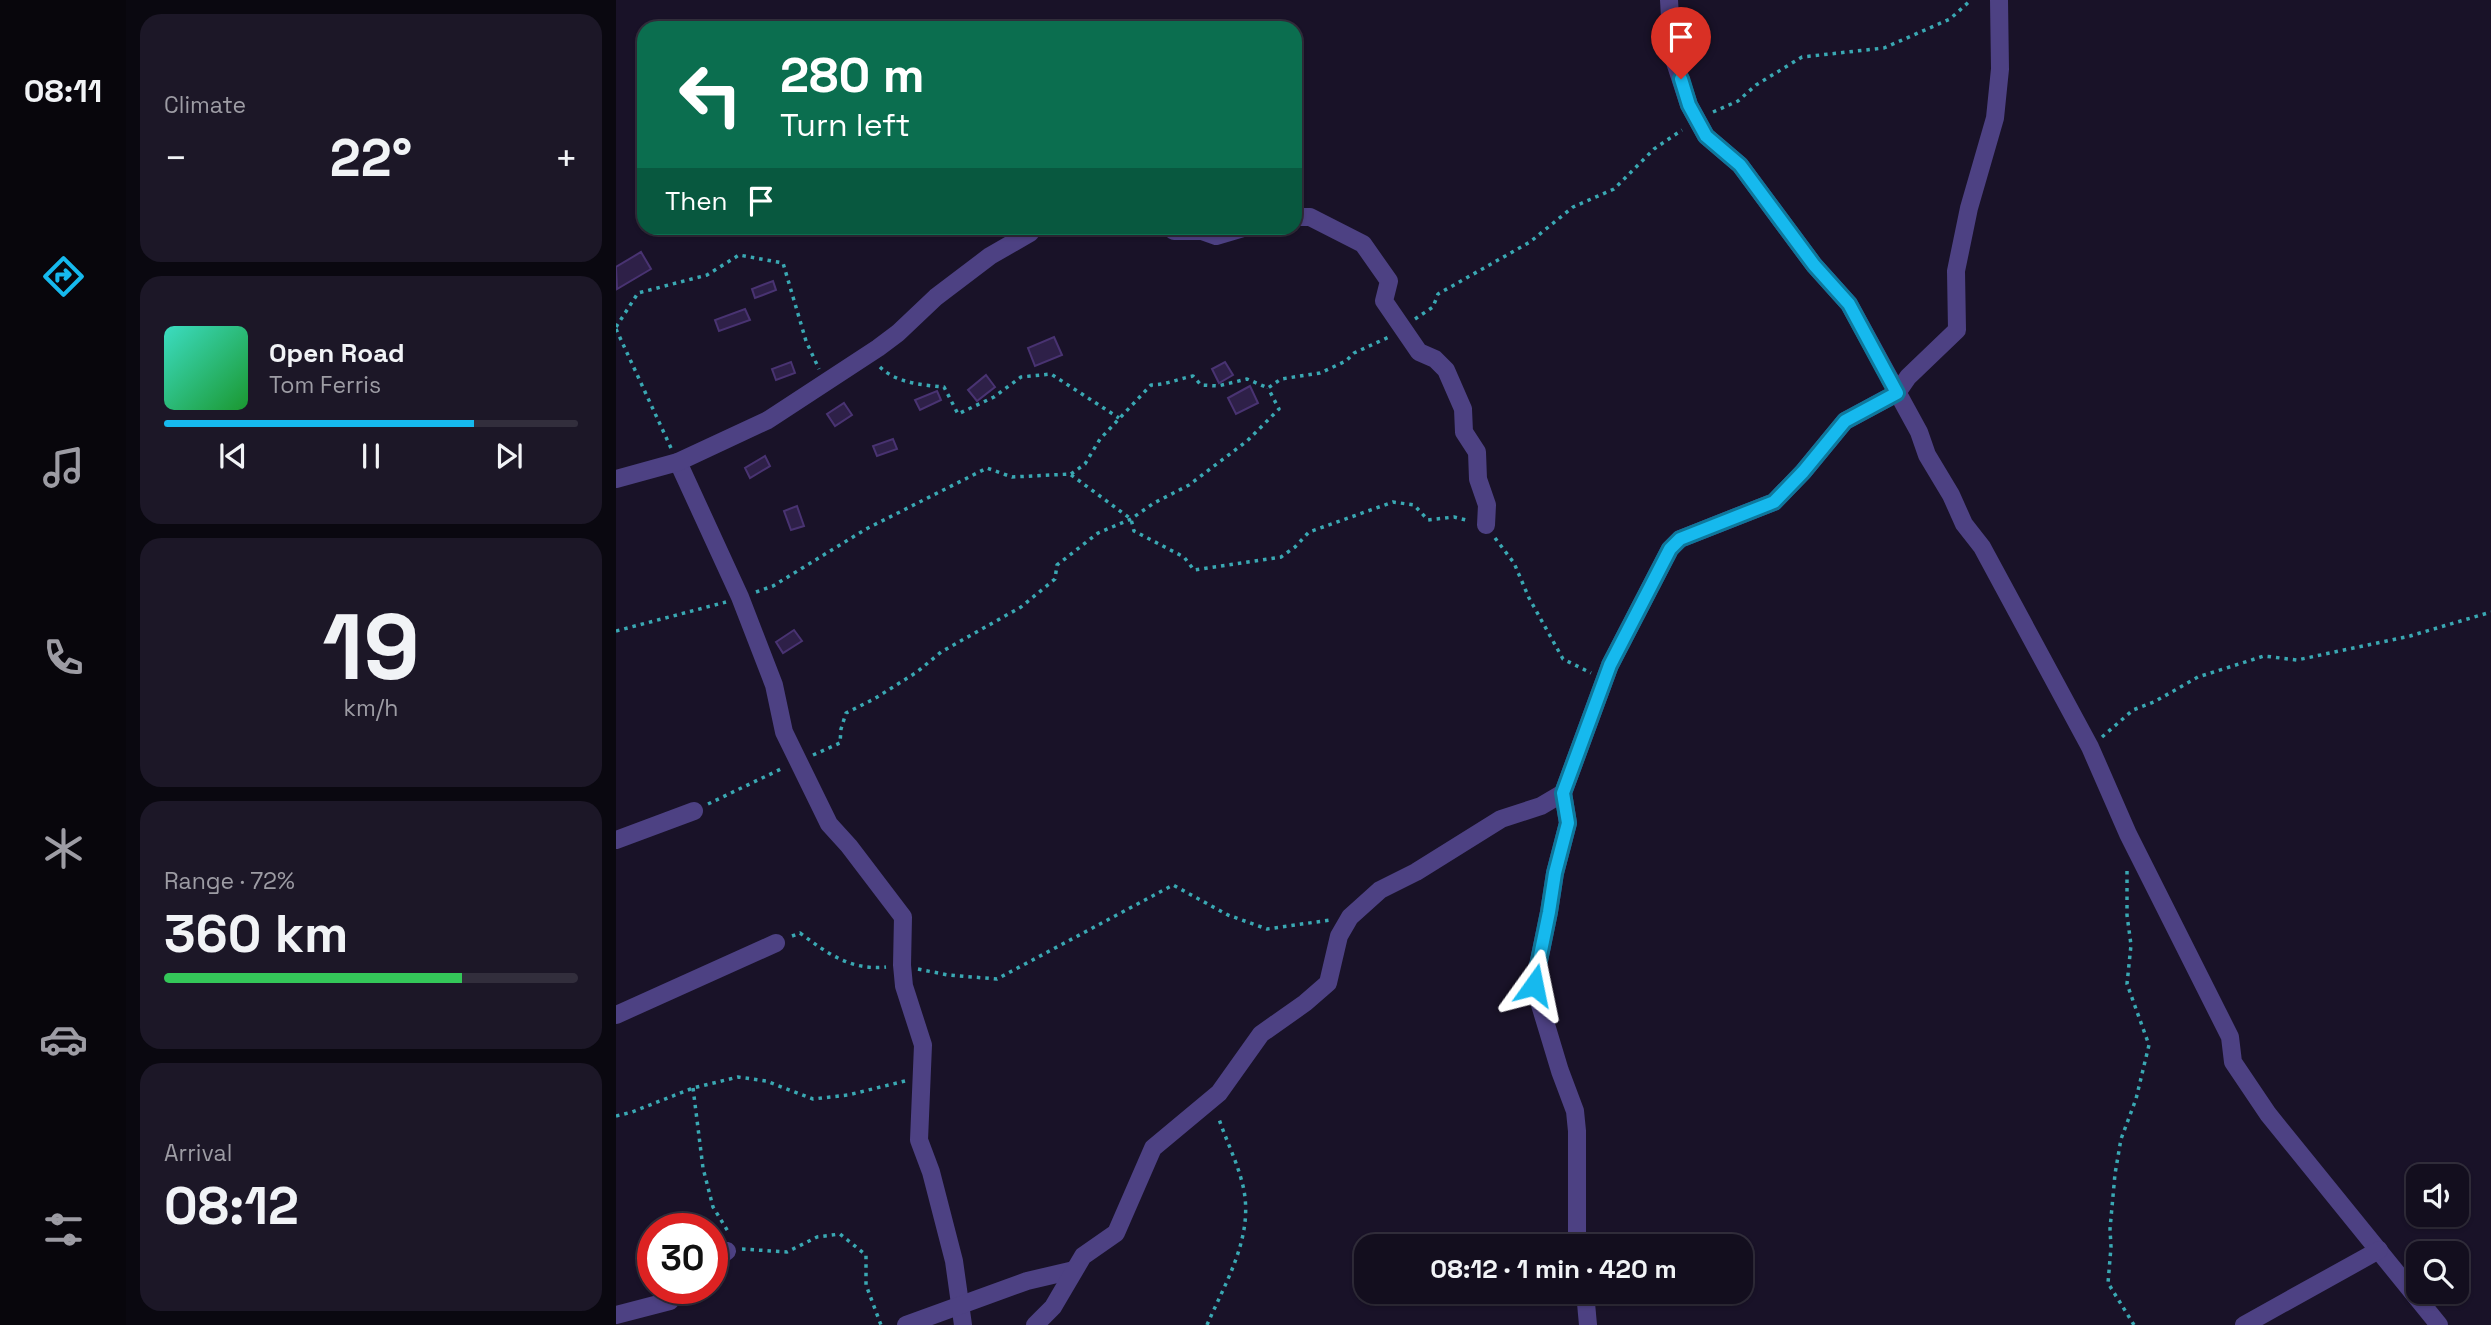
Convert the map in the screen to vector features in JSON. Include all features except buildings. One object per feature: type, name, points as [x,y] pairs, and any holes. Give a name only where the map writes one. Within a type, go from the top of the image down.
[{"type":"street","points":[[1669,0],[1672,53],[1689,105],[1706,136],[1740,165],[1814,265],[1849,304],[1919,432],[1927,455],[1951,495],[1964,524],[1982,547],[2090,747],[2128,834],[2230,1037],[2233,1062],[2268,1114],[2439,1325]]},
{"type":"street","points":[[1577,1234],[1575,1111],[1534,985],[1555,873],[1568,823],[1563,793],[1610,665],[1670,549],[1680,539],[1774,502],[1845,421],[1897,393],[1908,377],[1957,330],[1956,271],[1969,208],[1995,118],[2000,69],[1999,0]]},
{"type":"street","points":[[1302,217],[1310,217],[1363,244],[1388,281],[1384,301],[1419,352],[1436,359],[1446,370],[1463,408],[1464,432],[1477,452],[1478,479],[1487,505],[1486,525]]},
{"type":"street","points":[[616,479],[678,462],[768,420],[852,367],[898,333],[936,297],[990,256],[1027,235]]},
{"type":"street","points":[[678,462],[740,597],[774,685],[784,732],[829,824],[903,917],[904,986],[923,1045],[919,1140],[931,1172],[954,1261],[963,1325]]},
{"type":"street","points":[[1035,1325],[1053,1307],[1083,1256],[1116,1233],[1153,1148],[1219,1093],[1261,1034],[1328,983],[1339,936],[1350,917],[1380,890],[1416,872],[1501,819],[1541,806],[1563,793]]},
{"type":"street","points":[[616,840],[694,811]]},
{"type":"street","points":[[616,1015],[776,943]]},
{"type":"street","points":[[2244,1325],[2379,1250]]},
{"type":"street","points":[[906,1325],[1027,1280],[1074,1270]]},
{"type":"street","points":[[616,1315],[658,1304]]},
{"type":"street","points":[[1586,1304],[1588,1325]]},
{"type":"path","points":[[1268,388],[1281,379],[1320,373],[1403,328],[1433,307],[1438,294],[1530,242],[1573,207],[1614,189],[1654,149],[1697,120],[1738,101],[1756,85],[1802,57],[1884,48],[1950,19],[1971,0]]},
{"type":"path","points":[[678,462],[616,328],[638,293],[708,275],[739,255],[783,263],[806,341],[825,384]]},
{"type":"path","points":[[852,367],[875,362],[888,376],[922,385],[944,387],[958,414],[994,397],[1021,377],[1051,373],[1119,418]]},
{"type":"path","points":[[616,631],[699,611],[773,586],[866,529],[987,468],[1012,477],[1070,474],[1085,464],[1100,439],[1151,385],[1167,385],[1193,376],[1201,386],[1218,386],[1247,379],[1268,388],[1279,409],[1247,441],[1189,485],[1154,503],[1131,519],[1098,533],[1057,565],[1055,579],[1021,607],[941,652],[885,692],[846,713],[840,743],[694,811]]},
{"type":"path","points":[[1070,474],[1131,519],[1134,531],[1184,557],[1194,570],[1281,557],[1309,532],[1393,502],[1414,505],[1428,520],[1454,517],[1486,525],[1514,563],[1529,598],[1563,659],[1604,680]]},
{"type":"path","points":[[2090,747],[2133,710],[2154,702],[2198,677],[2264,656],[2297,660],[2410,636],[2491,612]]},
{"type":"path","points":[[2128,834],[2127,915],[2131,945],[2127,984],[2149,1045],[2136,1099],[2121,1139],[2110,1228],[2108,1283],[2134,1325]]},
{"type":"path","points":[[776,943],[800,933],[826,953],[855,967],[902,965],[948,975],[997,979],[1173,885],[1228,915],[1268,929],[1350,917]]},
{"type":"path","points":[[616,1116],[693,1088],[738,1077],[766,1082],[813,1099],[848,1095],[921,1078]]},
{"type":"path","points":[[693,1088],[703,1168],[717,1213]]},
{"type":"path","points":[[1207,1325],[1242,1245],[1246,1226],[1247,1202],[1242,1179],[1217,1114],[1219,1093]]},
{"type":"path","points":[[728,1251],[748,1248],[787,1252],[817,1237],[840,1234],[866,1255],[866,1285],[881,1325]]},
{"type":"route","points":[[1534,985],[1555,873],[1568,823],[1563,793],[1610,665],[1670,549],[1680,539],[1774,502],[1845,421],[1897,393],[1849,304],[1814,265],[1740,165],[1706,136],[1689,105],[1681,79]]}]
